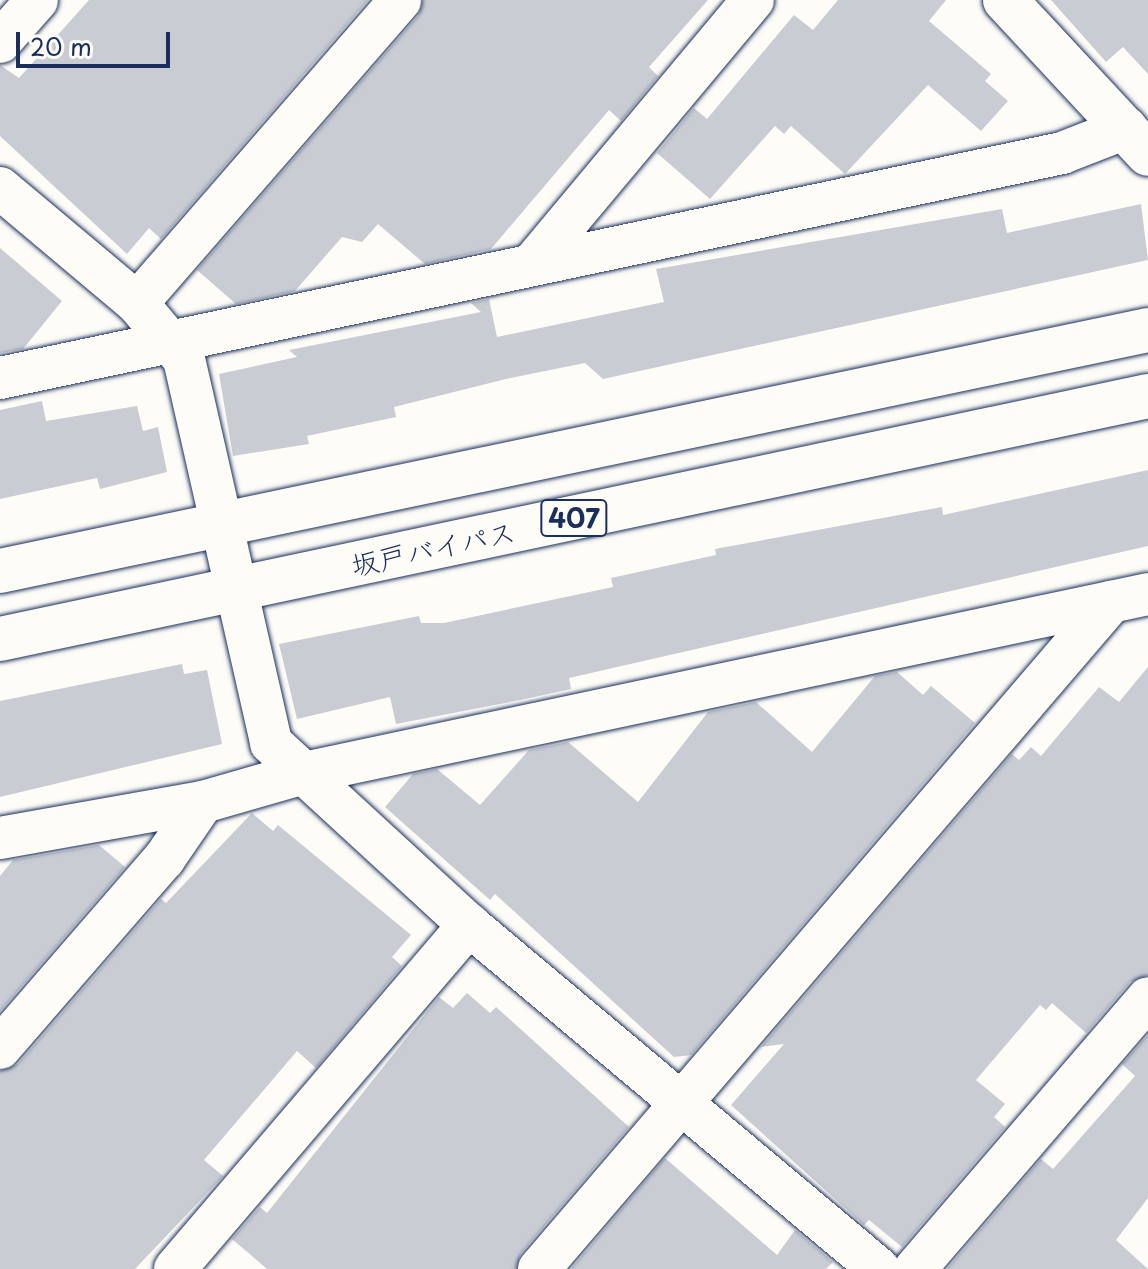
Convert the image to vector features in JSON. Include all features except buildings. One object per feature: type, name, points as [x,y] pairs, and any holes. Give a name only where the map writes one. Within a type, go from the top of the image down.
[{"type":"main road","points":[[1005,0],[1137,141]]},
{"type":"main road","name":"407","points":[[0,571],[1148,330]]},
{"type":"main road","name":"坂戸バイパス","points":[[0,639],[1148,396]]},
{"type":"street","points":[[0,42],[37,0]]},
{"type":"street","points":[[137,303],[400,0]]},
{"type":"street","points":[[533,263],[753,0]]},
{"type":"street","points":[[0,378],[533,263],[1062,153],[1137,141]]},
{"type":"street","points":[[0,188],[137,303],[184,359],[271,743],[469,925],[684,1100],[879,1269]]},
{"type":"street","points":[[0,838],[203,802],[304,773],[1130,598]]},
{"type":"street","points":[[539,1269],[684,1100],[1130,598]]},
{"type":"street","points":[[0,1048],[164,859],[203,802]]},
{"type":"street","points":[[175,1269],[469,925]]},
{"type":"street","points":[[915,1269],[1148,998]]}]
